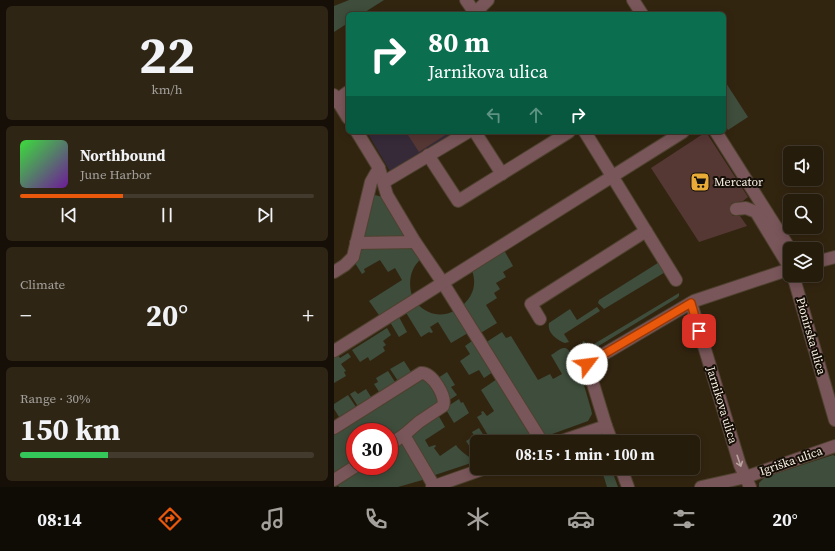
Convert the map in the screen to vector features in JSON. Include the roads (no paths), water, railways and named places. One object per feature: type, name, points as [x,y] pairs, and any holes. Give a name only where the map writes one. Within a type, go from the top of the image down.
[{"type":"street","points":[[466,0],[473,12]]},
{"type":"street","points":[[476,12],[488,0]]},
{"type":"street","points":[[633,0],[641,12]]},
{"type":"street","points":[[346,93],[335,99],[346,115]]},
{"type":"street","points":[[358,134],[379,168],[387,195],[415,242],[444,283],[538,435]]},
{"type":"street","points":[[384,182],[465,134]]},
{"type":"street","points":[[476,134],[502,174]]},
{"type":"street","points":[[428,155],[458,201],[566,134]]},
{"type":"street","points":[[586,134],[676,280]]},
{"type":"street","points":[[334,351],[681,134]]},
{"type":"street","points":[[717,134],[785,242]]},
{"type":"street","points":[[334,272],[345,265],[353,257],[371,182],[379,168]]},
{"type":"street","points":[[736,209],[746,208],[756,212],[783,257]]},
{"type":"street","points":[[540,318],[531,304],[646,231]]},
{"type":"street","points":[[356,244],[415,242]]},
{"type":"street","points":[[823,260],[835,257]]},
{"type":"street","points":[[609,435],[587,364],[692,302],[783,271]]},
{"type":"street","name":"Pionirska ulica","points":[[795,282],[835,420]]},
{"type":"street","name":"Jarnikova ulica","points":[[692,302],[740,465],[748,482]]},
{"type":"street","points":[[334,428],[423,372],[432,379],[442,394],[444,404],[442,408],[411,427],[404,435],[398,439]]},
{"type":"street","points":[[580,435],[606,426]]},
{"type":"street","points":[[404,435],[433,487],[470,474]]},
{"type":"street","name":"Igriška ulica","points":[[701,487],[748,482],[835,446]]},
{"type":"street","points":[[334,480],[346,472]]},
{"type":"street","points":[[624,475],[628,487]]},
{"type":"place","name":"Mercator","points":[[700,182]]}]
